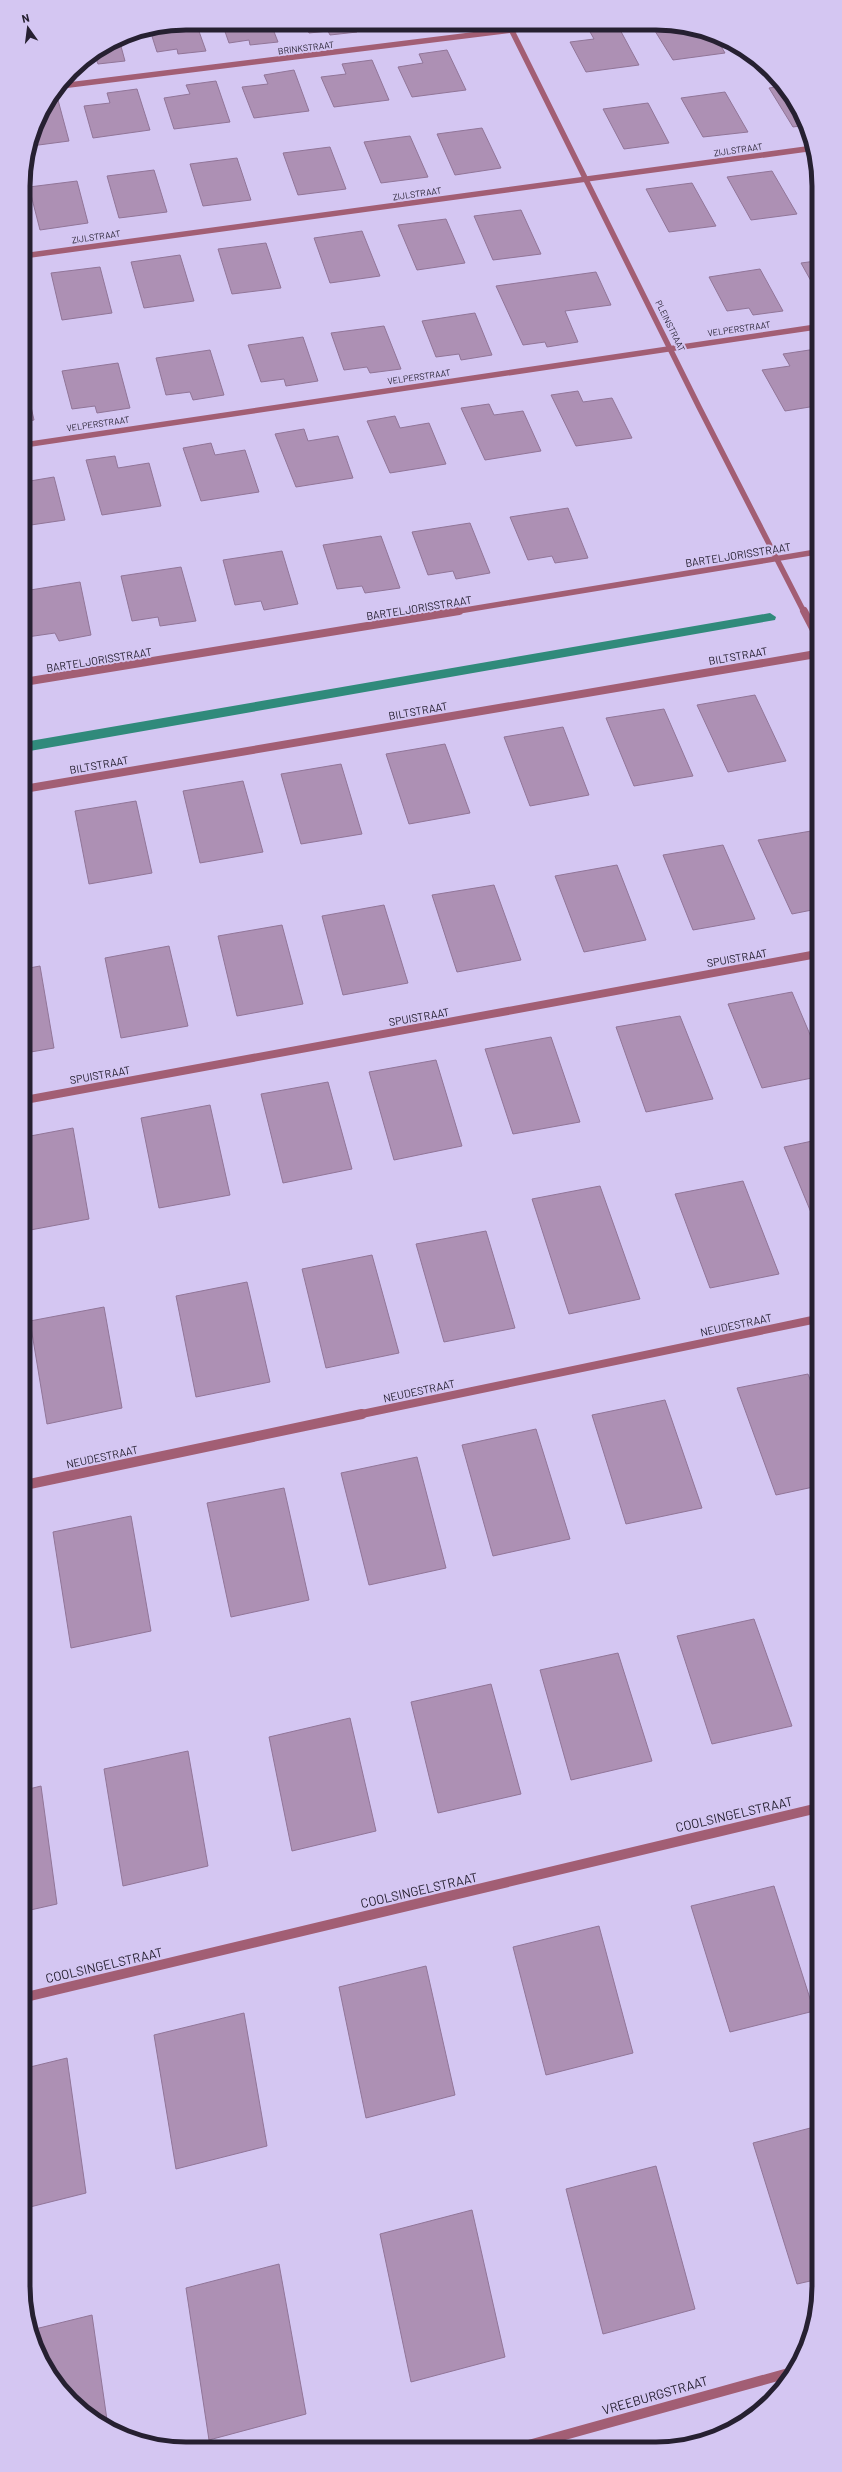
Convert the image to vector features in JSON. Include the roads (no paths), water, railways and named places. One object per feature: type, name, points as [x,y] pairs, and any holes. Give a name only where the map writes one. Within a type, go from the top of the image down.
[{"type":"street","name":"BRINKSTRAAT","points":[[67,85],[495,30]]},
{"type":"street","name":"PLEINSTRAAT","points":[[511,30],[588,180],[776,559],[812,626]]},
{"type":"street","name":"ZIJLSTRAAT","points":[[30,255],[808,149]]},
{"type":"street","name":"VELPERSTRAAT","points":[[30,444],[812,328]]},
{"type":"street","name":"BARTELJORISSTRAAT","points":[[30,681],[812,553]]},
{"type":"street","name":"BILTSTRAAT","points":[[30,788],[812,655]]},
{"type":"street","name":"SPUISTRAAT","points":[[30,1099],[812,955]]},
{"type":"street","name":"NEUDESTRAAT","points":[[30,1484],[812,1320]]},
{"type":"street","name":"COOLSINGELSTRAAT","points":[[30,1996],[812,1809]]},
{"type":"street","name":"VREEBURGSTRAAT","points":[[539,2442],[785,2374]]},
{"type":"waterway","points":[[30,746],[770,617]]}]
